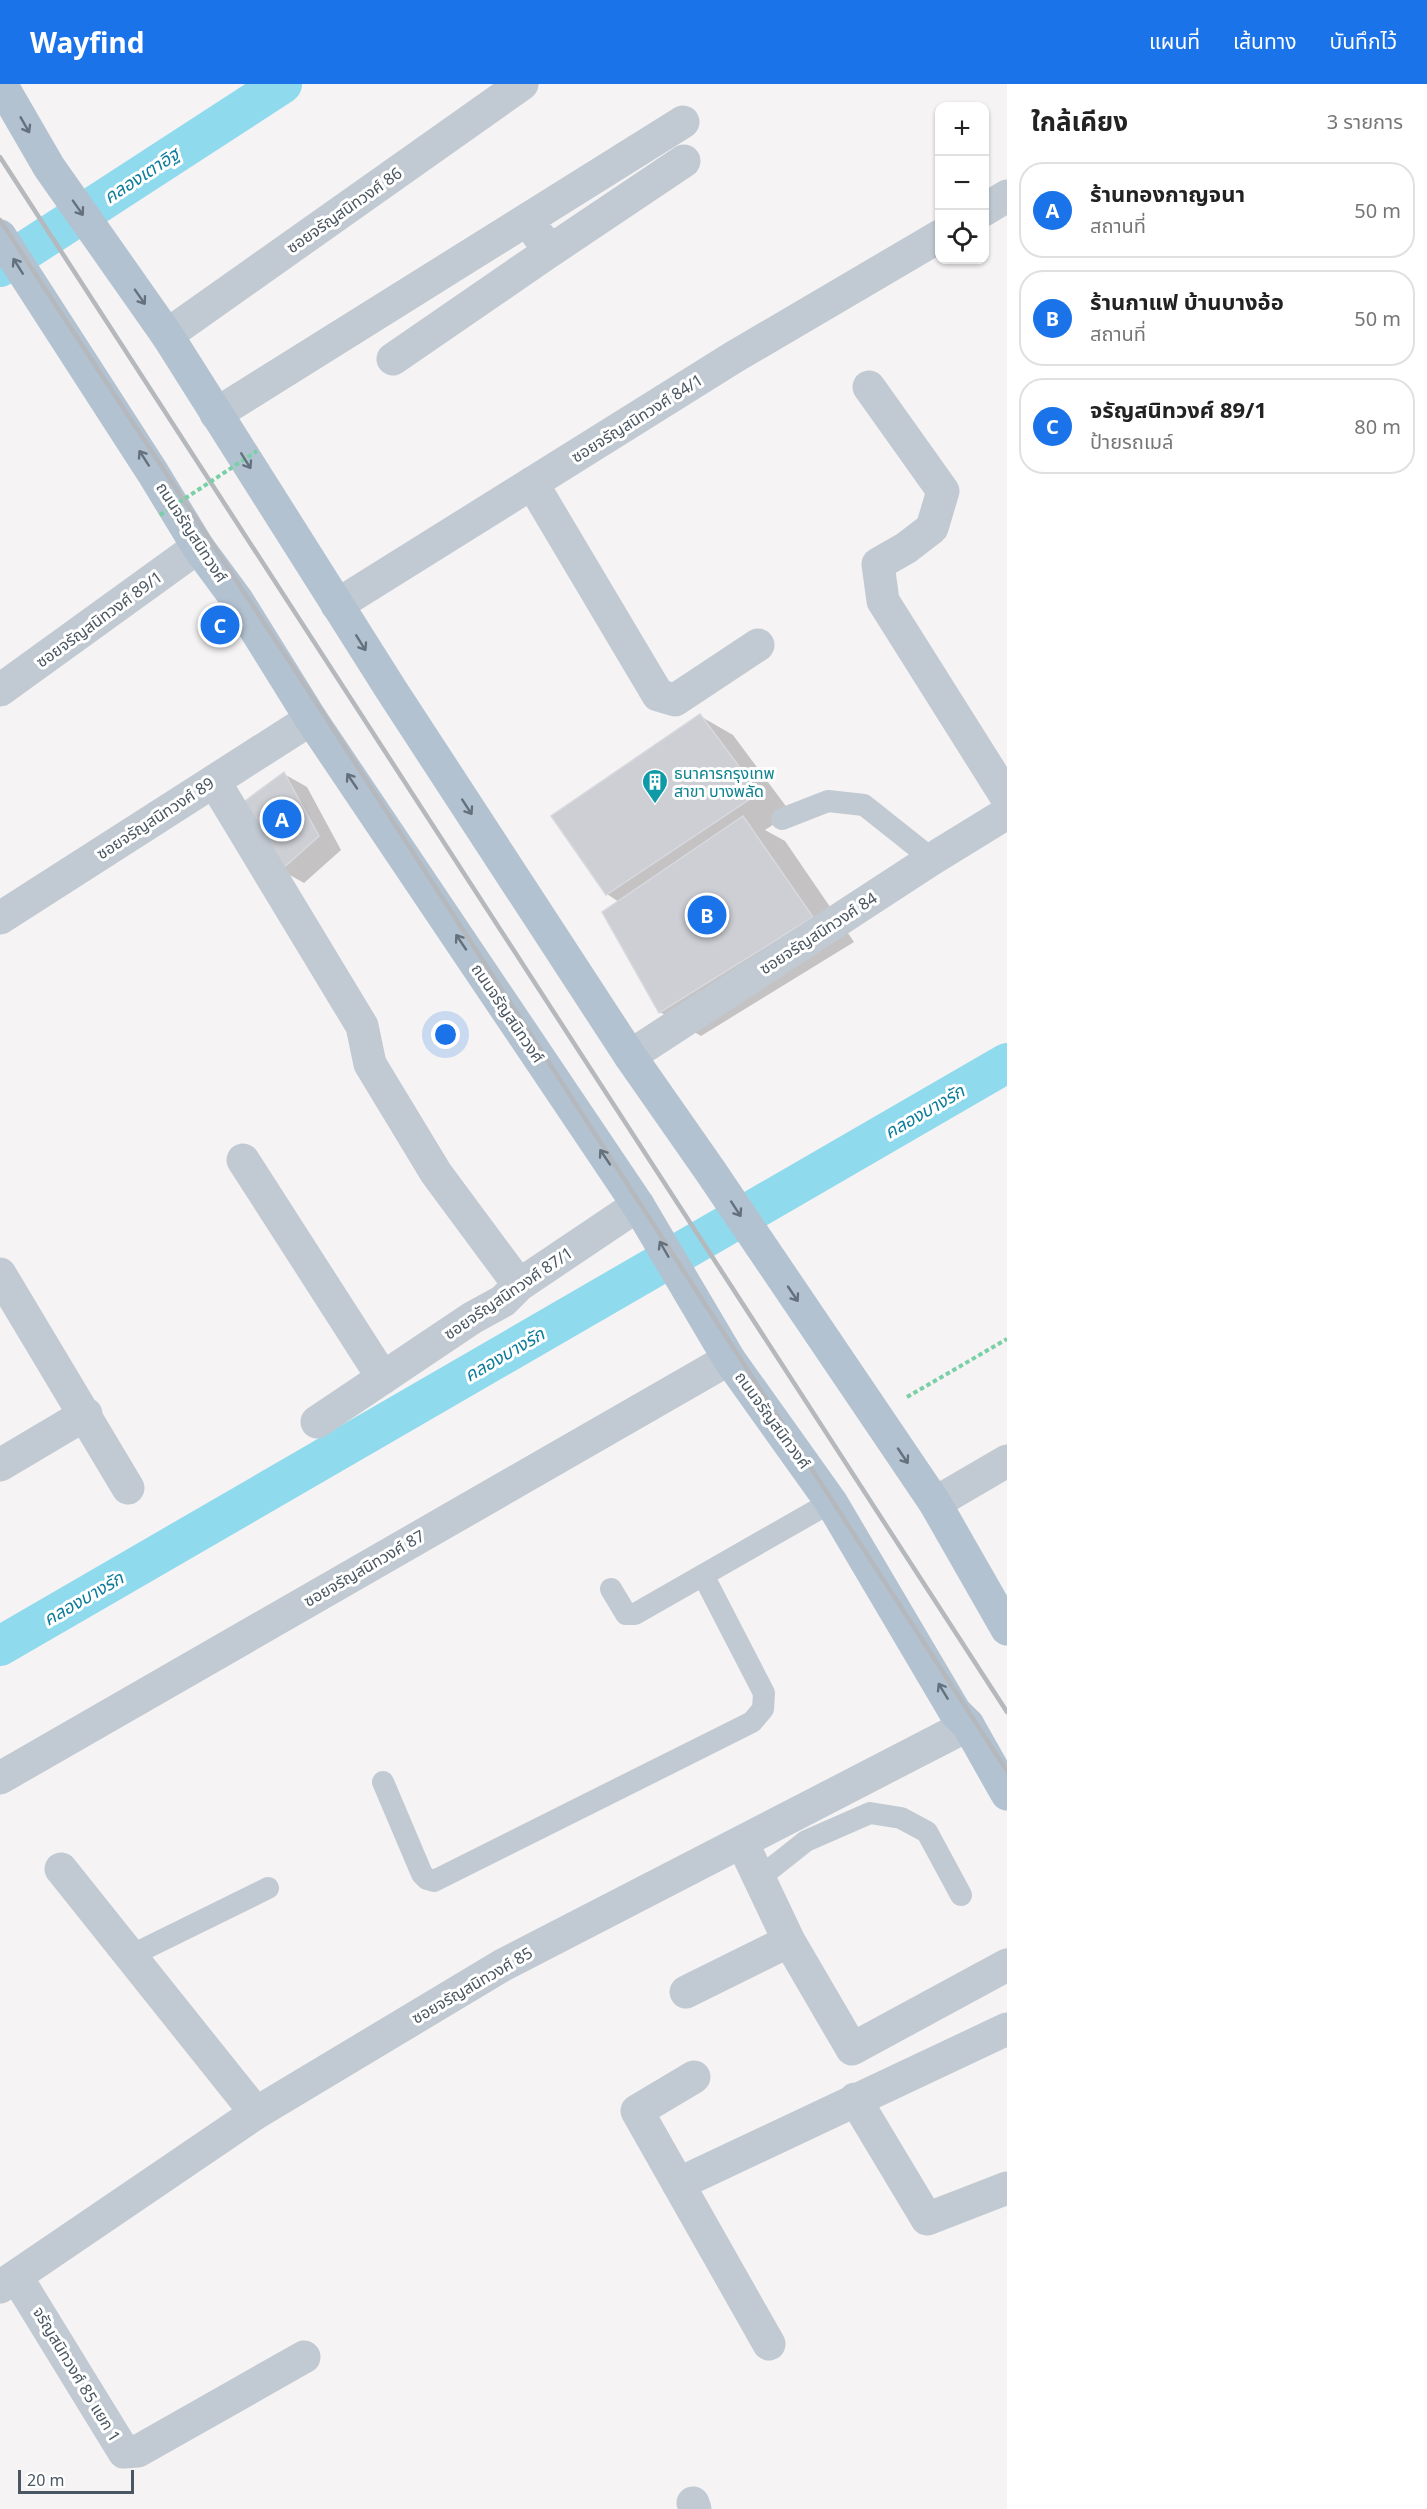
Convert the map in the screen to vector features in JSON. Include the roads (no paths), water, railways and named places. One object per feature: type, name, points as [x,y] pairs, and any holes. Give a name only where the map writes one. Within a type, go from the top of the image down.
[{"type":"main road","points":[[1,84],[50,167],[166,335],[337,605],[630,1056],[935,1503],[1007,1629]]},
{"type":"main road","name":"ถนนจรัญสนิทวงศ์","points":[[0,236],[198,547],[237,600],[311,719],[638,1205],[729,1359],[831,1502],[955,1712],[968,1725],[1007,1794]]},
{"type":"street","name":"ซอยจรัญสนิทวงศ์ 86","points":[[166,335],[522,84]]},
{"type":"street","points":[[216,414],[683,122]]},
{"type":"street","points":[[393,359],[684,161]]},
{"type":"street","points":[[989,207],[1007,196]]},
{"type":"street","points":[[527,220],[550,250]]},
{"type":"street","name":"ซอยจรัญสนิทวงศ์ 84/1","points":[[337,605],[734,357],[935,238]]},
{"type":"street","points":[[869,387],[944,491],[932,528],[906,548],[879,564],[882,601],[1007,798]]},
{"type":"street","points":[[532,483],[658,695],[675,700],[758,645]]},
{"type":"street","name":"ซอยจรัญสนิทวงศ์ 89/1","points":[[0,690],[198,547]]},
{"type":"street","name":"ซอยจรัญสนิทวงศ์ 89","points":[[0,918],[311,719]]},
{"type":"street","points":[[214,781],[362,1026],[370,1064],[400,1114],[436,1173],[519,1285]]},
{"type":"street","name":"ซอยจรัญสนิทวงศ์ 84","points":[[630,1056],[932,858],[1007,813]]},
{"type":"street","points":[[243,1160],[383,1378]]},
{"type":"street","name":"ซอยจรัญสนิทวงศ์ 87/1","points":[[317,1422],[503,1301],[519,1285],[638,1205]]},
{"type":"street","points":[[0,1274],[86,1414],[128,1488]]},
{"type":"street","name":"ซอยจรัญสนิทวงศ์ 87","points":[[0,1779],[729,1359]]},
{"type":"street","points":[[0,1465],[86,1414]]},
{"type":"street","points":[[935,1503],[1007,1461]]},
{"type":"street","name":"ซอยจรัญสนิทวงศ์ 85","points":[[8,2281],[256,2112],[503,1965],[968,1725]]},
{"type":"street","points":[[742,1842],[789,1941],[852,2049],[1007,1965]]},
{"type":"street","points":[[61,1869],[256,2112]]},
{"type":"street","points":[[686,1992],[789,1941]]},
{"type":"street","points":[[678,2184],[1007,2029]]},
{"type":"street","points":[[694,2077],[637,2111],[769,2344]]},
{"type":"street","points":[[855,2099],[927,2219],[1007,2188]]},
{"type":"street","name":"จรัญสนิทวงศ์ 85 แยก 1","points":[[8,2281],[124,2451],[138,2451],[304,2357]]},
{"type":"lane","points":[[782,819],[828,801],[864,805],[932,858]]},
{"type":"lane","points":[[611,1589],[626,1614],[630,1615],[831,1502]]},
{"type":"lane","points":[[383,1782],[422,1874],[434,1881],[752,1722],[763,1708],[764,1693],[703,1575]]},
{"type":"lane","points":[[758,1879],[806,1841],[870,1813],[901,1818],[927,1833],[961,1895]]},
{"type":"lane","points":[[130,1956],[268,1888]]},
{"type":"waterway","name":"คลองเตาอิฐ","points":[[0,267],[282,84]]},
{"type":"waterway","name":"คลองบางรัก","points":[[0,1646],[1007,1063]]},
{"type":"railway","points":[[0,157],[1007,1712]]},
{"type":"railway","points":[[0,220],[295,670],[1007,1771]]},
{"type":"place","name":"จรัญสนิทวงศ์ 89/1","points":[[220,625]]},
{"type":"place","name":"ธนาคารกรุงเทพ สาขา บางพลัด","points":[[655,805]]},
{"type":"place","name":"ร้านทองกาญจนา","points":[[282,819]]},
{"type":"place","name":"ร้านกาแฟ บ้านบางอ้อ","points":[[707,915]]}]
